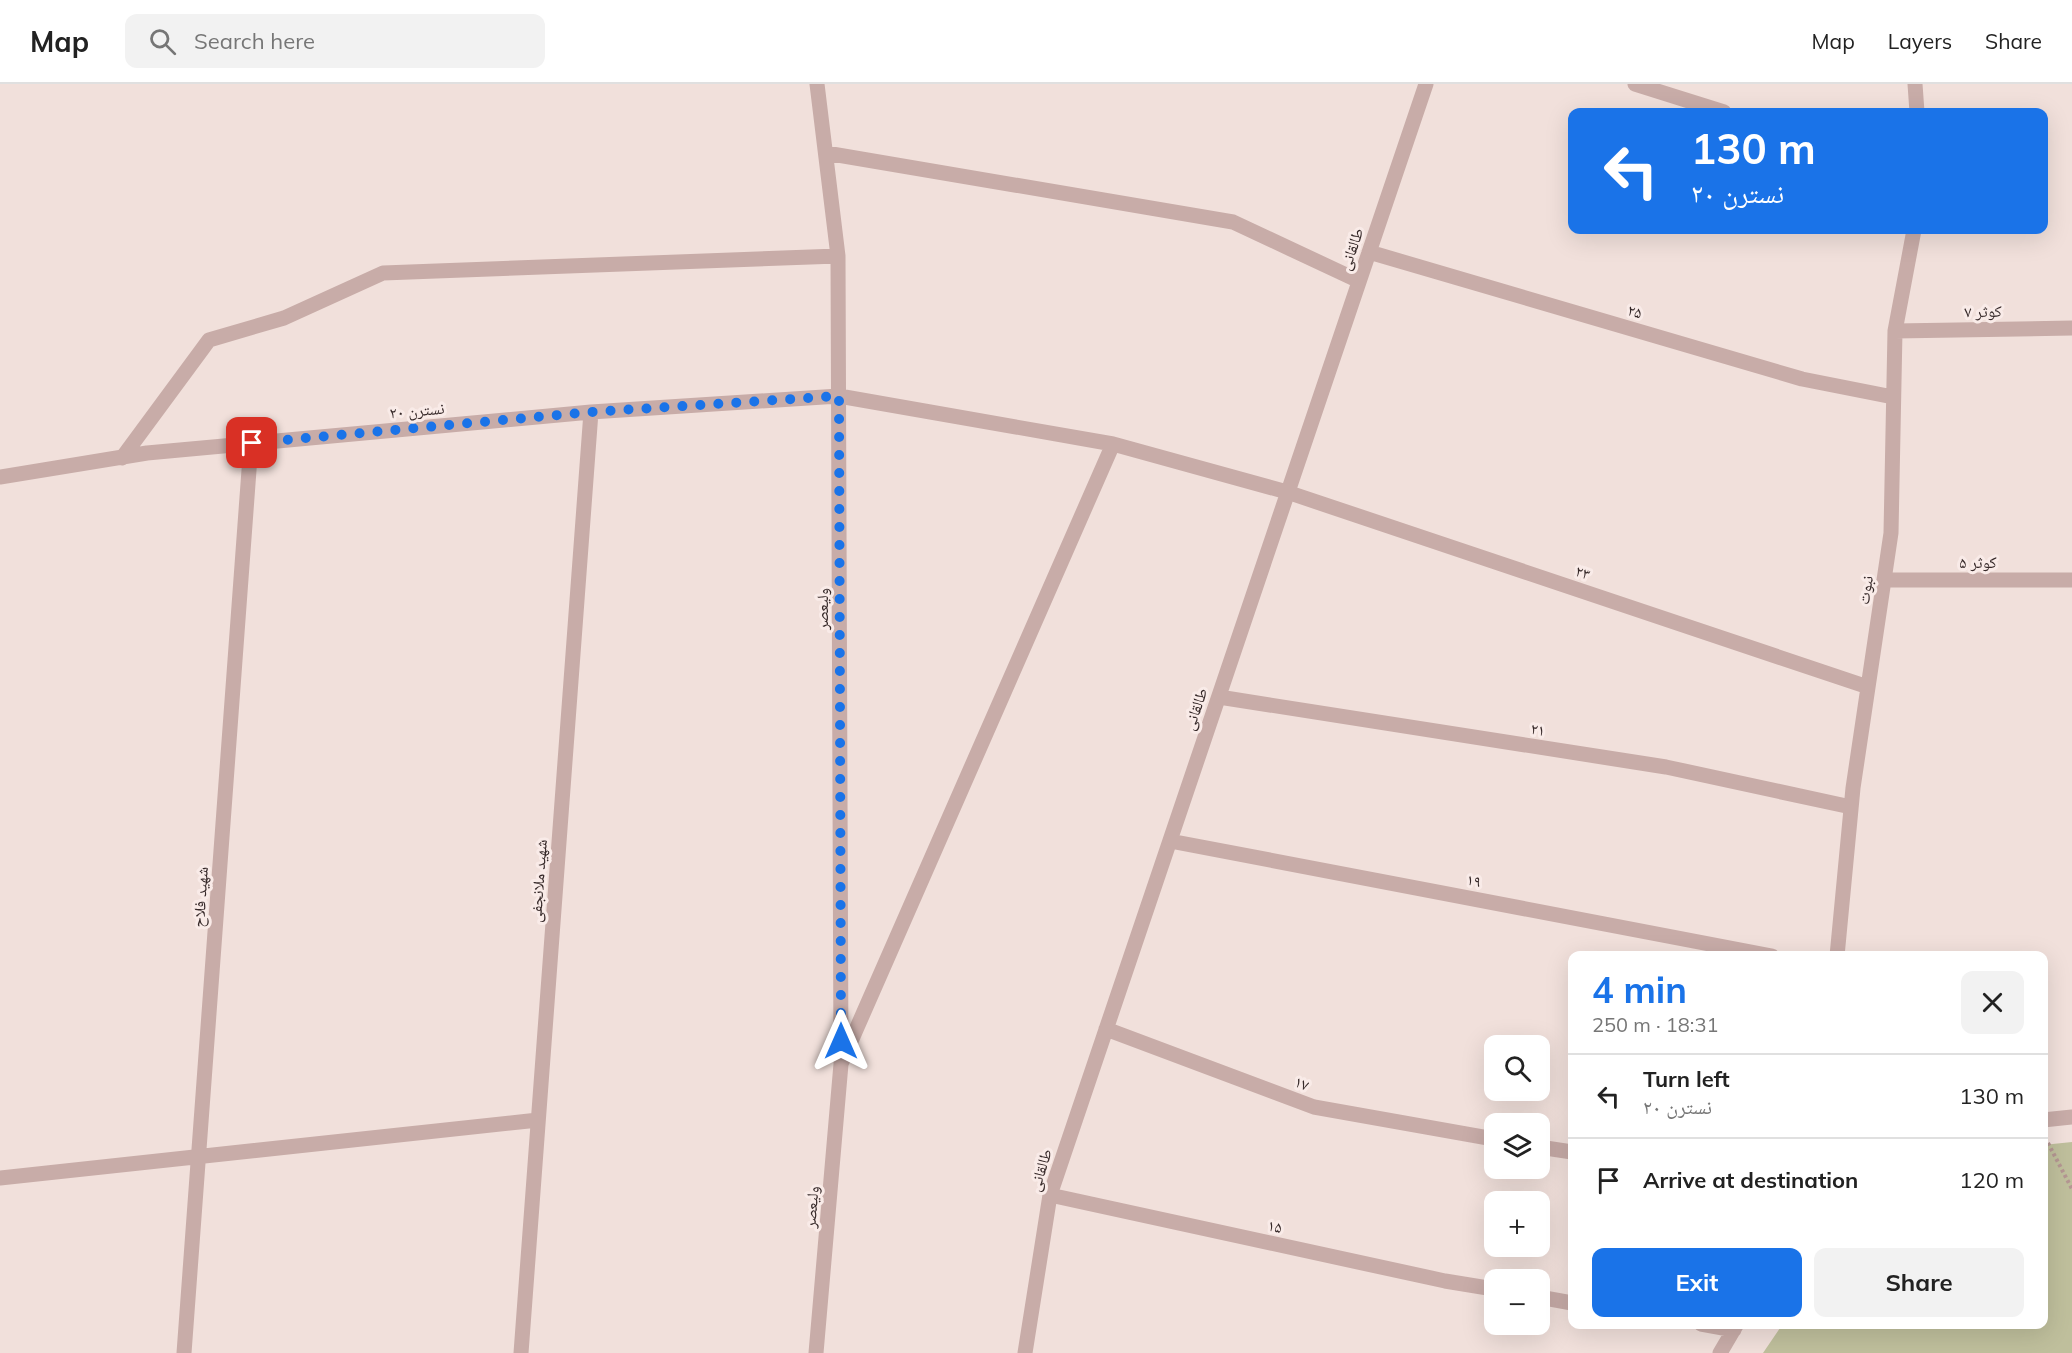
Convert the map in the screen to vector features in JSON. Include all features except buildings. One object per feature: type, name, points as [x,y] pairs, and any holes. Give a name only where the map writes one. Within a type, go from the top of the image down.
[{"type":"street","name":"ولیعصر","points":[[816,1353],[841,1064],[838,256],[817,84]]},
{"type":"street","name":"طالقانی","points":[[1025,1353],[1050,1195],[1426,84]]},
{"type":"street","points":[[1635,84],[1711,108]]},
{"type":"street","points":[[1915,84],[1917,108]]},
{"type":"street","points":[[826,153],[1233,222],[1359,281]]},
{"type":"street","name":"نبوت","points":[[1837,951],[1851,807],[1892,532],[1895,331],[1913,234]]},
{"type":"street","name":"۲۵","points":[[1369,252],[1802,379],[1893,398]]},
{"type":"street","points":[[122,458],[209,340],[284,318],[383,273],[838,256]]},
{"type":"street","name":"کوثر ۷","points":[[1895,331],[2072,328]]},
{"type":"street","name":"نسترن ۲۰","points":[[0,477],[147,453],[591,412],[839,396],[1113,444]]},
{"type":"street","name":"شهید ملانجفی","points":[[521,1353],[591,412]]},
{"type":"street","name":"شهید فلاح","points":[[184,1353],[252,443]]},
{"type":"street","name":"ولیعصر","points":[[841,1064],[1113,444]]},
{"type":"street","name":"۲۳","points":[[1113,444],[1287,492],[1868,687]]},
{"type":"street","name":"کوثر ۵","points":[[1884,580],[2072,580]]},
{"type":"street","name":"۲۱","points":[[1219,697],[1666,767],[1851,807]]},
{"type":"street","name":"۱۹","points":[[1170,841],[1746,951]]},
{"type":"street","name":"۱۷","points":[[1106,1029],[1314,1107],[1484,1137]]},
{"type":"street","points":[[2048,1119],[2072,1117]]},
{"type":"street","points":[[0,1178],[538,1120]]},
{"type":"street","points":[[1550,1149],[1568,1151]]},
{"type":"street","name":"۱۵","points":[[1050,1195],[1445,1281],[1484,1287]]},
{"type":"street","points":[[1550,1299],[1568,1302]]},
{"type":"street","points":[[1720,1353],[1735,1329]]},
{"type":"path","points":[[2048,1140],[2072,1189]]},
{"type":"green space","points":[[2072,1142],[2072,1353],[1763,1353],[1779,1329],[2048,1329],[2048,1144]]},
{"type":"route","points":[[252,443],[591,412],[839,396],[841,1041]]}]
